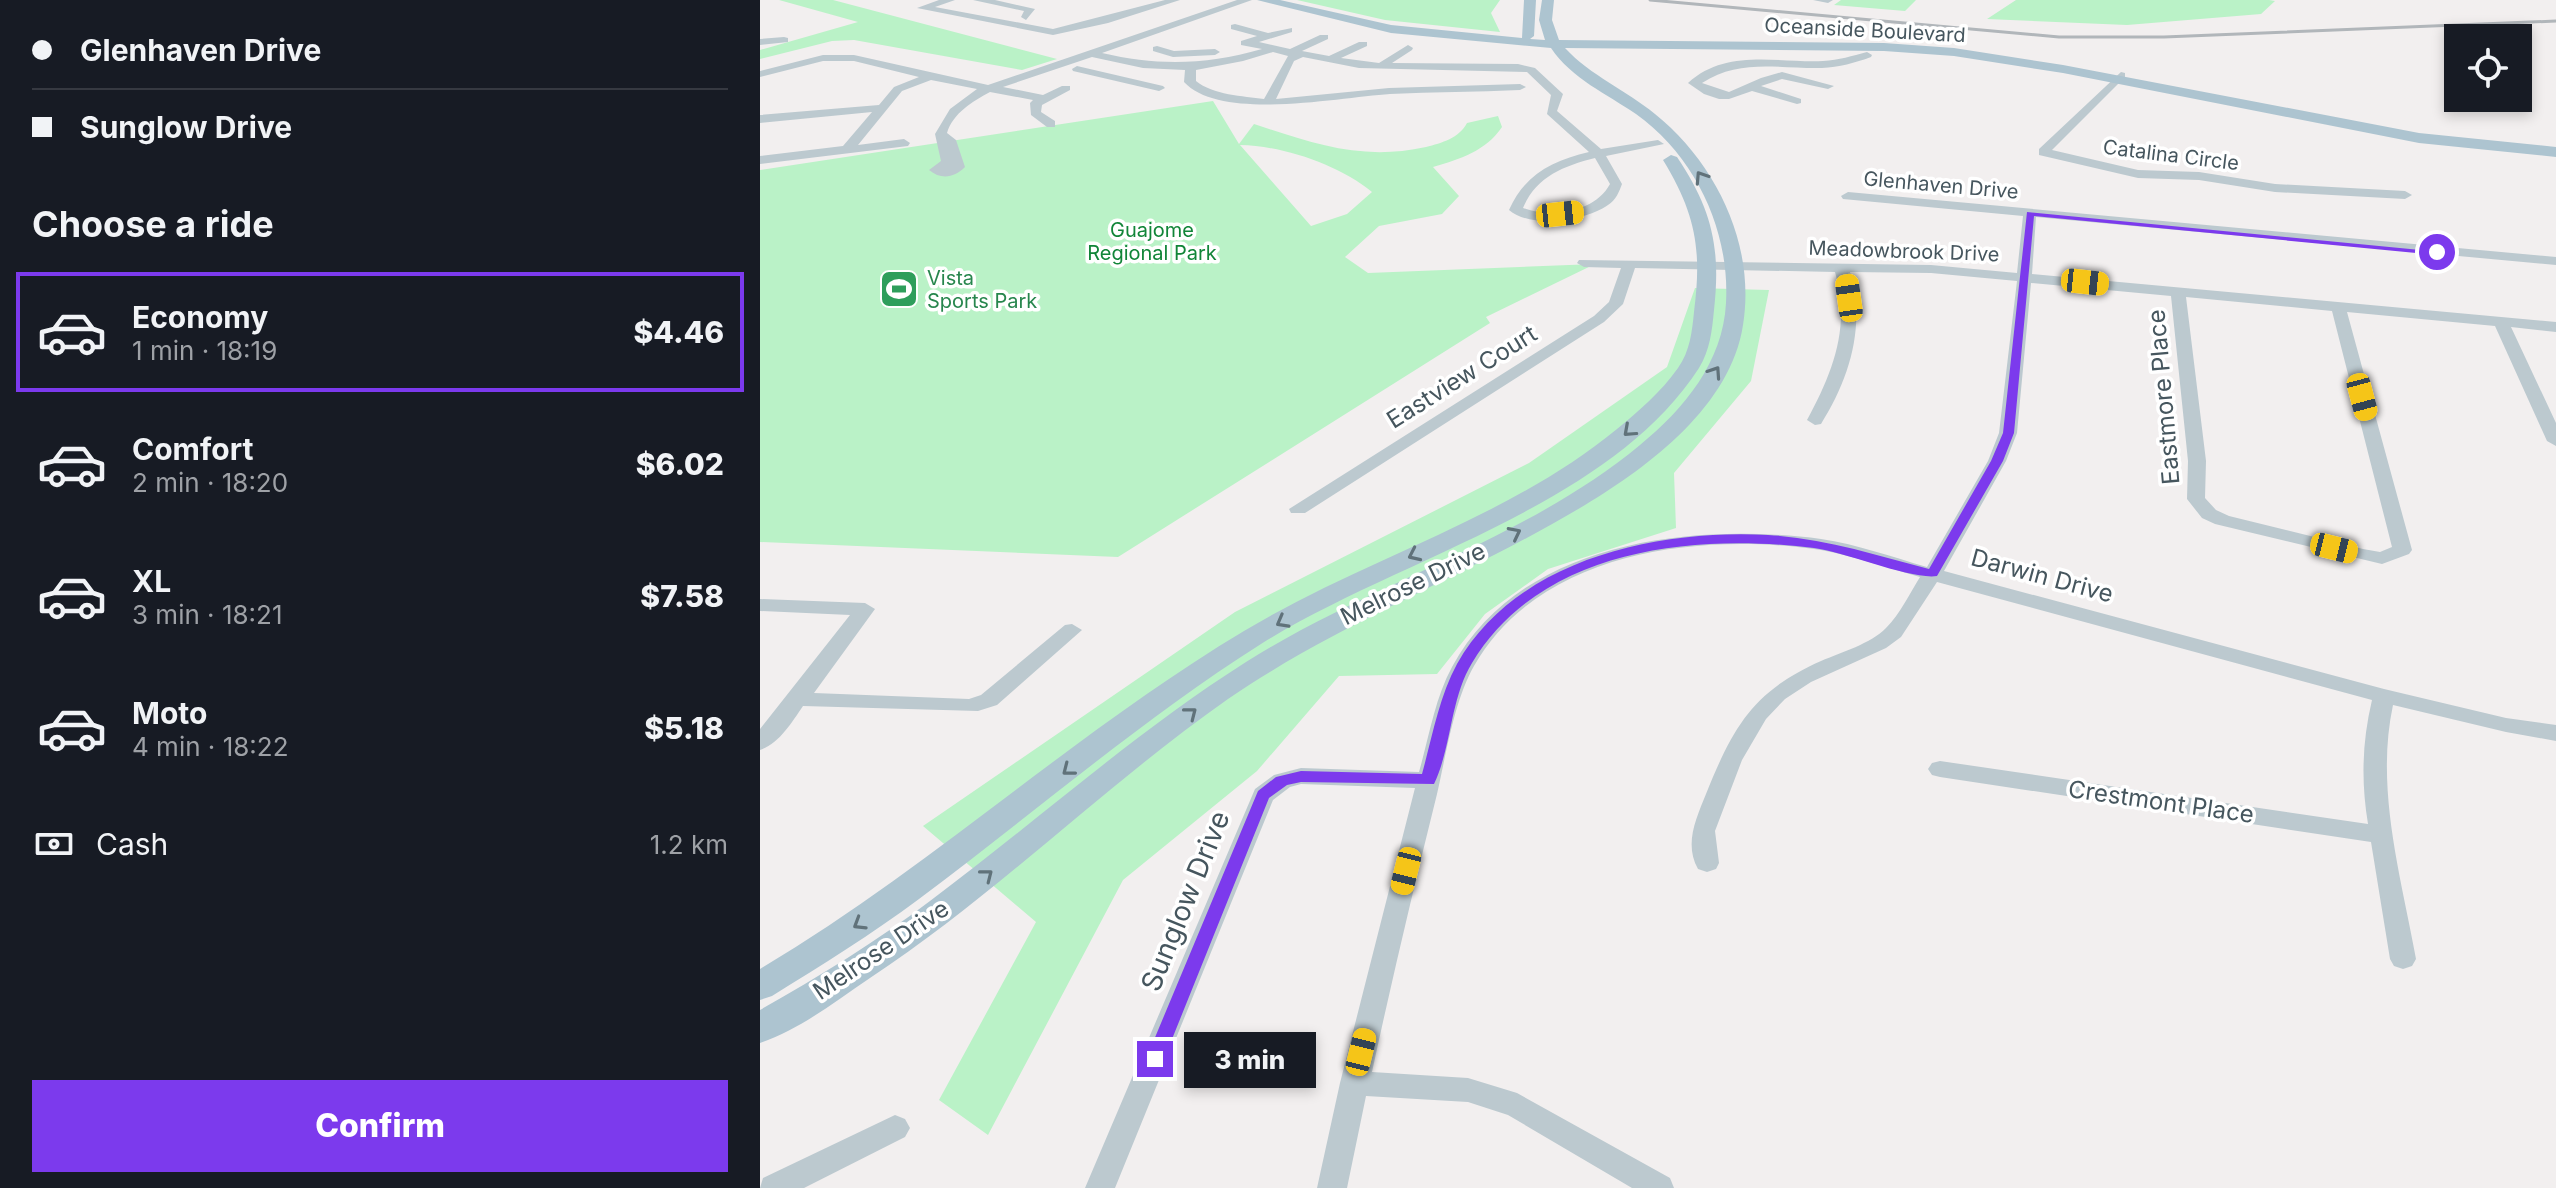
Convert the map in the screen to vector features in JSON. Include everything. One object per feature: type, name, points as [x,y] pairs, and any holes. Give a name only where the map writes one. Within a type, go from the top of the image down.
[{"type":"main road","name":"Oceanside Boulevard","points":[[1263,0],[1391,29],[1541,40],[1719,44],[1791,42]]},
{"type":"main road","name":"Oceanside Boulevard","points":[[1276,0],[1439,31],[1541,40],[1791,42],[1954,52],[2118,77],[2420,132],[2556,146]]},
{"type":"main road","points":[[1530,0],[1541,40]]},
{"type":"main road","points":[[1541,40],[1548,0]]},
{"type":"main road","name":"Melrose Drive","points":[[760,1028],[936,915],[1209,699],[1261,664],[1348,615],[1522,530],[1591,490],[1634,461],[1687,411],[1721,365],[1735,319],[1723,268],[1684,178],[1658,144],[1636,121],[1549,59],[1541,40]]},
{"type":"main road","name":"Melrose Drive","points":[[760,986],[912,890],[1185,681],[1239,646],[1327,597],[1500,514],[1609,449],[1661,402],[1695,358],[1723,268],[1726,219],[1701,175],[1677,144],[1649,117],[1541,40]]},
{"type":"main road","name":"Oceanside Boulevard","points":[[2118,77],[2413,137],[2556,152]]},
{"type":"main road","points":[[2413,137],[2491,140]]},
{"type":"street","points":[[978,0],[1030,9],[1020,27]]},
{"type":"street","points":[[1097,23],[1094,15],[1133,2],[1124,0]]},
{"type":"street","points":[[1026,17],[947,1],[922,8],[1053,32],[1097,23],[1174,0]]},
{"type":"street","points":[[943,135],[944,125],[952,113],[992,87],[1247,0]]},
{"type":"street","points":[[1818,0],[1828,0]]},
{"type":"street","points":[[1235,27],[1268,36]]},
{"type":"street","points":[[1288,30],[1241,45],[1381,66],[1518,67],[1531,70],[1557,94],[1551,112],[1598,153],[1616,184],[1602,203],[1586,211],[1534,217],[1516,210],[1531,183],[1570,159],[1598,153],[1658,144]]},
{"type":"street","points":[[1268,103],[1294,54],[1324,37]]},
{"type":"street","points":[[760,42],[784,40]]},
{"type":"street","points":[[1781,69],[1791,42]]},
{"type":"street","points":[[1329,60],[1363,44]]},
{"type":"street","points":[[1381,66],[1408,48]]},
{"type":"street","points":[[1157,49],[1173,54]]},
{"type":"street","points":[[1095,54],[1146,67],[1191,68],[1221,64],[1271,50]]},
{"type":"street","points":[[1420,68],[1435,51]]},
{"type":"street","points":[[1821,64],[1823,51]]},
{"type":"street","points":[[1460,88],[1469,68],[1482,54]]},
{"type":"street","points":[[1743,110],[1721,96],[1694,85],[1695,81],[1747,56],[1781,69],[1828,80],[1848,64],[1867,55]]},
{"type":"street","points":[[760,74],[823,58],[843,57],[1045,97]]},
{"type":"street","points":[[1339,86],[1349,63]]},
{"type":"street","points":[[1721,96],[1754,88],[1781,69],[1821,64],[1848,64],[1865,68]]},
{"type":"street","points":[[1119,79],[1146,67]]},
{"type":"street","points":[[1191,68],[1190,82],[1197,88],[1232,98],[1268,103],[1339,86],[1398,91],[1520,87]]},
{"type":"street","points":[[1077,69],[1159,88]]},
{"type":"street","points":[[1398,91],[1402,74]]},
{"type":"street","points":[[847,150],[898,89],[931,76]]},
{"type":"street","name":"Catalina Circle","points":[[2118,77],[2043,152],[2138,174],[2199,176],[2275,188],[2405,195]]},
{"type":"street","points":[[1051,124],[1035,113],[1036,103],[1066,88]]},
{"type":"street","points":[[1754,88],[1797,101]]},
{"type":"street","points":[[760,119],[879,108]]},
{"type":"street","points":[[760,160],[904,143]]},
{"type":"street","name":"Glenhaven Drive","points":[[1848,196],[2556,261]]},
{"type":"street","points":[[1707,863],[1703,831],[1731,760],[1757,715],[1777,694],[1803,677],[1879,643],[1894,632],[1933,573],[1997,461],[2008,433],[2030,213]]},
{"type":"street","name":"Meadowbrook Drive","points":[[1584,263],[1723,268],[1931,269],[2556,327]]},
{"type":"street","name":"Eastview Court","points":[[1298,509],[1599,319],[1616,304],[1629,265]]},
{"type":"street","points":[[1815,420],[1838,379],[1850,341],[1851,316],[1841,267]]},
{"type":"street","name":"Eastmore Place","points":[[2178,290],[2197,461],[2196,499],[2209,514],[2222,520],[2382,558],[2402,550],[2338,306]]},
{"type":"street","points":[[2501,322],[2556,441]]},
{"type":"street","name":"Darwin Drive","points":[[1332,1188],[1354,1083],[1428,780],[1453,690],[1464,664],[1483,636],[1516,603],[1558,578],[1612,556],[1666,542],[1752,537],[1824,545],[2384,696],[2506,725],[2556,733]]},
{"type":"street","points":[[760,605],[865,609],[777,726],[760,742]]},
{"type":"street","points":[[796,699],[970,706],[989,700],[1072,630]]},
{"type":"street","points":[[2384,696],[2377,727],[2374,789],[2403,959]]},
{"type":"street","name":"Crestmont Place","points":[[1940,769],[2381,835]]},
{"type":"street","name":"Sunglow Drive","points":[[1100,1188],[1263,795],[1282,781],[1301,776],[1428,780]]},
{"type":"street","points":[[1354,1083],[1468,1090],[1517,1106],[1659,1188]]},
{"type":"street","points":[[774,1188],[895,1128]]},
{"type":"green space","points":[[779,0],[833,0],[1057,59],[1022,70],[854,40],[832,41],[760,59],[760,50],[858,22]]},
{"type":"green space","points":[[1297,0],[1500,0],[1491,13],[1500,32],[1385,20]]},
{"type":"green space","points":[[1841,0],[1916,0],[1905,11],[1834,5]]},
{"type":"green space","points":[[2016,0],[2275,1],[2261,14],[2127,25],[1987,19]]},
{"type":"green space","name":"Guajome Regional Park","points":[[1213,101],[1239,144],[1254,124],[1318,144],[1359,151],[1403,151],[1426,147],[1455,136],[1467,123],[1498,116],[1502,127],[1488,142],[1462,157],[1433,167],[1459,196],[1442,214],[1379,226],[1345,257],[1368,273],[1595,264],[1486,317],[1490,323],[1118,557],[760,542],[760,170]],"holes":[[[1240,145],[1310,159],[1344,173],[1372,192],[1347,214],[1311,226]]]},
{"type":"green space","points":[[1695,288],[1769,290],[1751,381],[1674,473],[1676,528],[1548,569],[1485,614],[1437,674],[1339,676],[1257,771],[1123,880],[988,1135],[939,1100],[1036,922],[923,826],[1235,612],[1529,463],[1667,367]]},
{"type":"railway","points":[[1650,0],[2059,37],[2164,37],[2556,21]]},
{"type":"place","name":"Vista Sports Park","points":[[899,289]]},
{"type":"route","points":[[1155,1059],[1263,795],[1282,781],[1301,776],[1428,780],[1453,690],[1464,664],[1483,636],[1516,603],[1558,578],[1612,556],[1666,542],[1716,538],[1752,537],[1824,545],[1933,573],[1997,461],[2008,433],[2030,213],[2437,252]]}]
